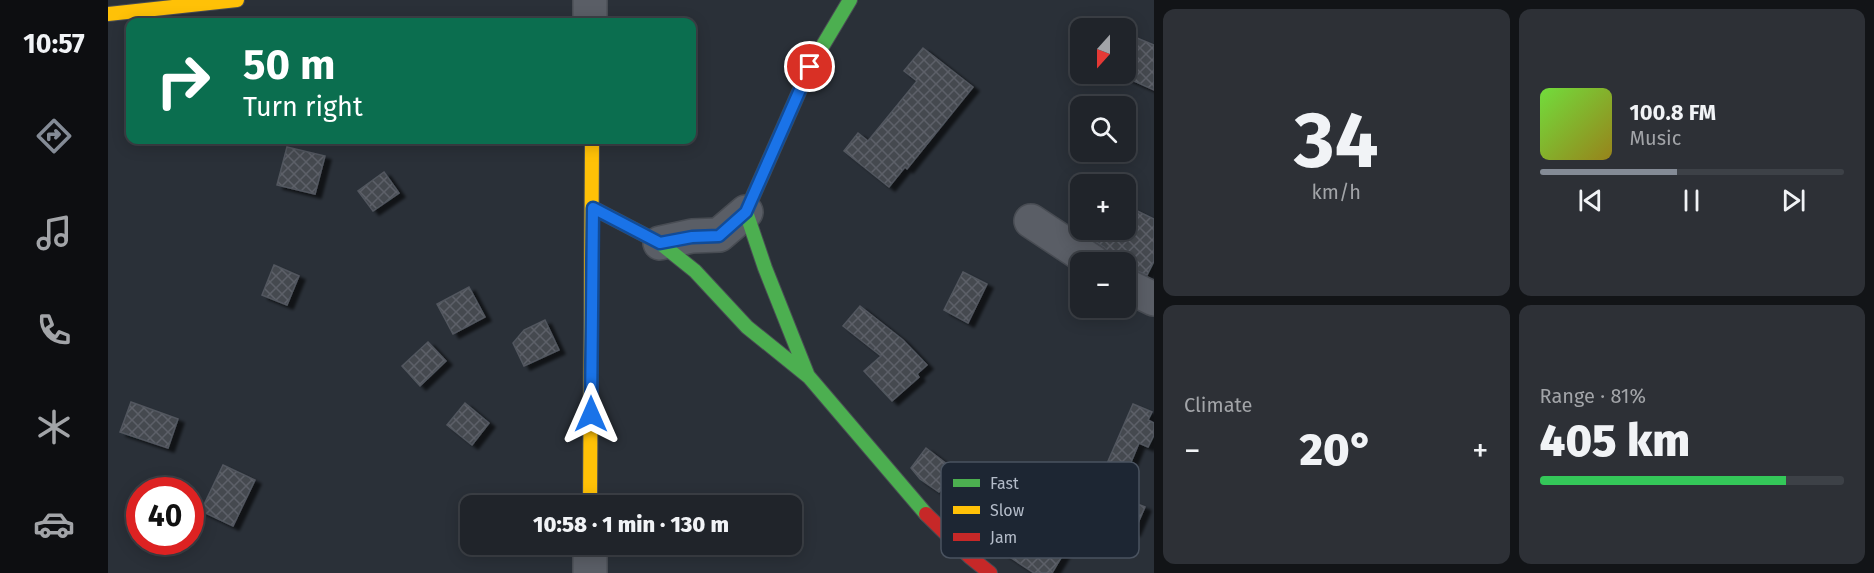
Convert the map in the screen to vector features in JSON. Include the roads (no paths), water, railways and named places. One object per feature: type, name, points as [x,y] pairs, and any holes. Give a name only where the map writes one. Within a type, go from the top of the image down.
[{"type":"street","points":[[108,14],[237,0]]},
{"type":"street","points":[[590,0],[590,18]]},
{"type":"street","points":[[660,243],[692,237],[719,236],[746,212],[810,67],[850,0]]},
{"type":"street","points":[[590,495],[592,144]]},
{"type":"street","points":[[593,208],[660,243],[695,271],[747,327],[809,377],[924,512],[941,529]]},
{"type":"street","points":[[746,212],[765,268],[809,377]]},
{"type":"street","points":[[1031,221],[1078,252]]},
{"type":"street","points":[[1136,290],[1154,299]]},
{"type":"street","points":[[590,555],[590,573]]},
{"type":"street","points":[[971,558],[990,573]]}]
